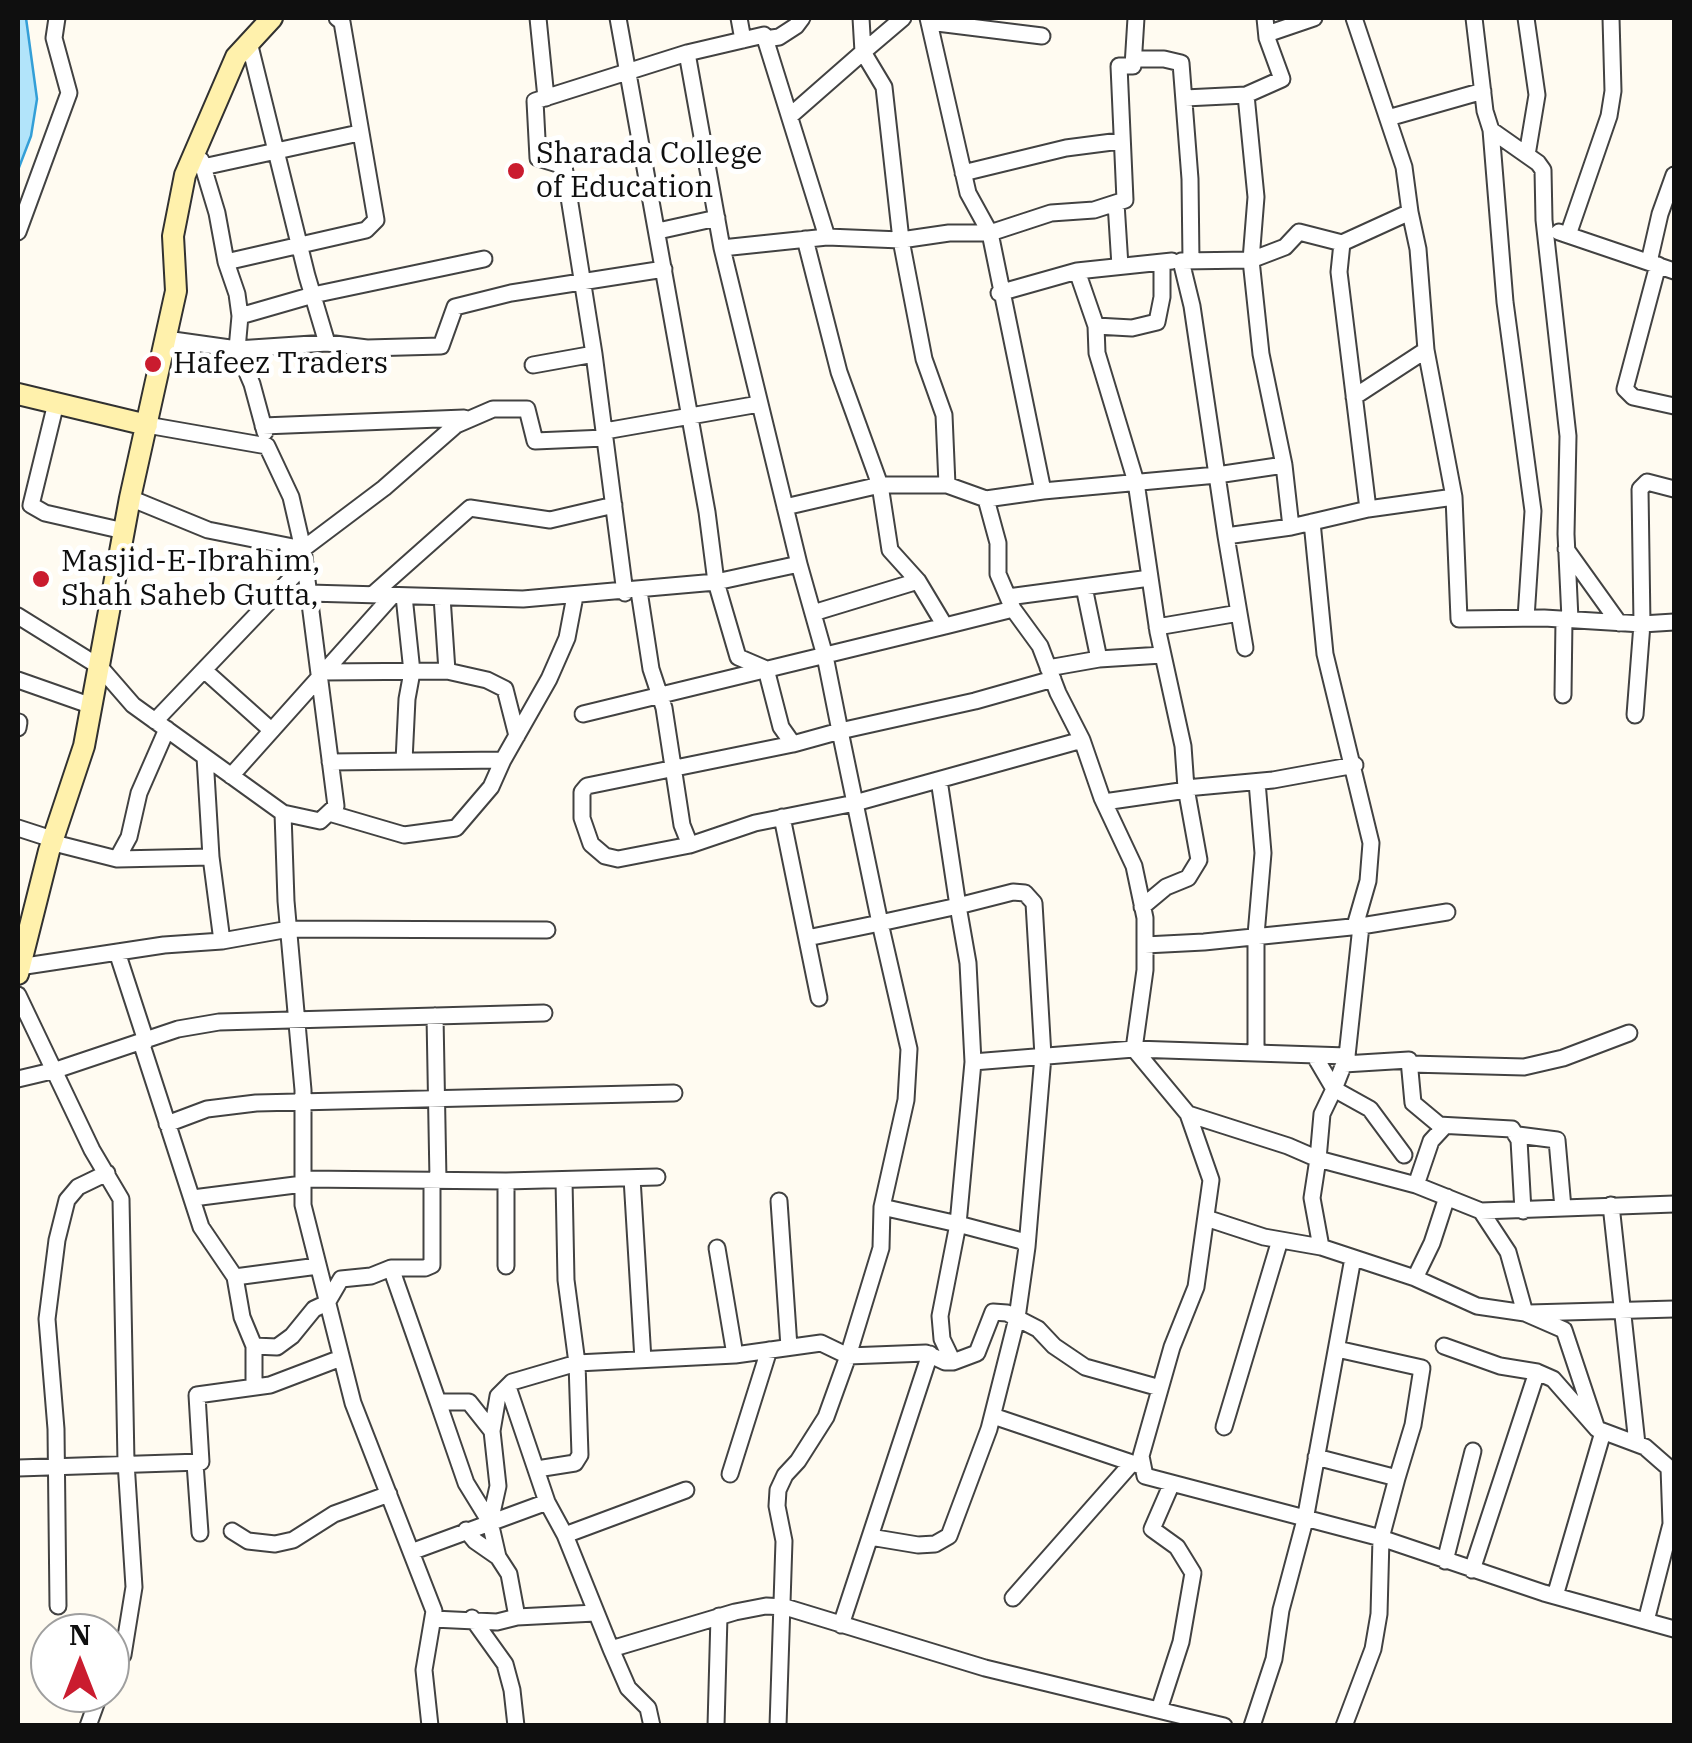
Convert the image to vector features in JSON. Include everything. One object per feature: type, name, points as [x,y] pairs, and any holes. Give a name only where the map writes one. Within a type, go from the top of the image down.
[{"type":"street","points":[[18,232],[69,93],[54,38],[57,18]]},
{"type":"street","points":[[272,18],[236,56],[200,157],[185,175],[173,236],[176,292],[130,498],[84,746],[18,970],[116,952],[289,930],[547,930]]},
{"type":"street","points":[[226,262],[374,226],[342,22],[338,18]]},
{"type":"street","points":[[538,18],[546,98]]},
{"type":"street","points":[[618,18],[707,512],[716,582],[738,658],[766,670]]},
{"type":"street","points":[[739,18],[743,40]]},
{"type":"street","points":[[765,39],[779,36],[802,18]]},
{"type":"street","points":[[862,18],[864,52],[884,87],[900,240],[924,360],[944,415],[947,484]]},
{"type":"street","points":[[790,116],[903,18]]},
{"type":"street","points":[[722,248],[826,237],[900,240],[949,232],[990,233],[1050,213],[1094,210],[1124,200],[1120,66],[1134,66],[1136,18]]},
{"type":"street","points":[[1185,98],[1246,94],[1282,78],[1266,26],[1314,18]]},
{"type":"street","points":[[1354,18],[1404,166],[1418,248],[1426,350],[1454,496],[1459,620],[1674,622]]},
{"type":"street","points":[[1474,18],[1491,130],[1505,302],[1533,511],[1526,618]]},
{"type":"street","points":[[1526,18],[1537,96],[1527,155]]},
{"type":"street","points":[[1568,235],[1609,116],[1614,90],[1610,18]]},
{"type":"street","points":[[1042,36],[928,20],[968,193],[990,233],[1043,491]]},
{"type":"street","points":[[690,845],[682,825],[660,694],[632,592],[614,505],[564,166],[538,158],[536,101],[687,53],[764,35],[826,237]]},
{"type":"street","points":[[249,42],[327,343]]},
{"type":"street","points":[[687,53],[722,248],[824,656],[909,1048],[906,1100],[882,1207],[881,1248],[826,1417],[798,1462],[784,1475],[778,1490],[784,1542],[778,1726]]},
{"type":"street","points":[[1134,59],[1181,63],[1185,98],[1186,261],[1245,648]]},
{"type":"street","points":[[1388,118],[1483,91]]},
{"type":"street","points":[[1246,94],[1256,196],[1252,260],[1261,354],[1284,464],[1291,527]]},
{"type":"street","points":[[1491,130],[1543,170],[1568,436],[1567,619],[1562,695]]},
{"type":"street","points":[[200,157],[276,153],[359,133]]},
{"type":"street","points":[[963,173],[1066,148],[1120,141]]},
{"type":"street","points":[[18,616],[100,667],[133,704],[283,813],[320,821],[336,806],[304,556],[291,496],[267,446],[252,384],[236,349],[240,316],[237,294],[200,157]]},
{"type":"street","points":[[1674,175],[1625,389],[1634,397],[1674,406]]},
{"type":"street","points":[[1116,203],[1120,266]]},
{"type":"street","points":[[1000,292],[1077,272],[1120,266],[1252,260],[1285,247],[1298,232],[1342,243],[1410,212]]},
{"type":"street","points":[[658,231],[717,218]]},
{"type":"street","points":[[1546,226],[1674,271]]},
{"type":"street","points":[[805,239],[839,372],[880,484],[890,550],[918,581],[944,626]]},
{"type":"street","points":[[1342,243],[1339,272],[1368,509]]},
{"type":"street","points":[[240,316],[312,295],[484,259]]},
{"type":"street","points":[[1096,326],[1132,328],[1156,322],[1162,297],[1162,262]]},
{"type":"street","points":[[166,339],[236,349],[327,343],[368,348],[441,346],[455,307],[511,293],[664,269]]},
{"type":"street","points":[[1077,272],[1096,326],[1096,353],[1136,482],[1157,627],[1183,746],[1186,789],[1199,860],[1188,878],[1166,886],[1142,907]]},
{"type":"street","points":[[1354,397],[1426,350]]},
{"type":"street","points":[[533,365],[594,354]]},
{"type":"street","points":[[18,394],[146,425],[267,446]]},
{"type":"street","points":[[56,403],[32,505],[45,514],[124,531]]},
{"type":"street","points":[[117,858],[129,837],[161,725],[204,670],[304,556],[456,426],[493,409],[527,409],[536,441],[605,434],[759,404]]},
{"type":"street","points":[[264,426],[473,418]]},
{"type":"street","points":[[785,507],[880,484],[947,484],[986,499],[1217,475],[1284,464]]},
{"type":"street","points":[[1635,714],[1642,624],[1640,489],[1647,482],[1674,489]]},
{"type":"street","points":[[1226,536],[1454,496]]},
{"type":"street","points":[[130,498],[208,530],[304,556]]},
{"type":"street","points":[[986,499],[998,543],[998,574],[1010,603],[1040,646],[1134,866],[1144,945],[1134,1048],[1188,1114],[1211,1180],[1196,1287],[1172,1346],[1138,1465],[1012,1598]]},
{"type":"street","points":[[372,595],[470,508],[550,520],[614,505]]},
{"type":"street","points":[[1312,522],[1325,654],[1371,843],[1358,926],[1345,1060],[1322,1114],[1312,1198],[1321,1247]]},
{"type":"street","points":[[1566,549],[1619,622]]},
{"type":"street","points":[[309,593],[523,600],[716,582],[799,564]]},
{"type":"street","points":[[582,714],[944,626],[1010,603],[1150,578]]},
{"type":"street","points":[[812,613],[918,581]]},
{"type":"street","points":[[1084,587],[1099,660]]},
{"type":"street","points":[[231,776],[398,596]]},
{"type":"street","points":[[398,596],[412,672],[404,760]]},
{"type":"street","points":[[328,813],[404,836],[456,828],[491,787],[549,679],[567,638],[575,596]]},
{"type":"street","points":[[442,597],[446,671]]},
{"type":"street","points":[[1157,627],[1240,613]]},
{"type":"street","points":[[1082,740],[854,804],[754,822],[690,845],[618,858],[605,856],[592,844],[582,818],[580,802],[588,786],[975,701],[1099,660],[1162,655]]},
{"type":"street","points":[[204,670],[271,730]]},
{"type":"street","points":[[766,670],[781,727],[793,744]]},
{"type":"street","points":[[321,675],[446,671],[488,680],[505,689],[517,736]]},
{"type":"street","points":[[18,680],[92,706]]},
{"type":"street","points":[[205,757],[211,857],[222,941]]},
{"type":"street","points":[[330,762],[503,760]]},
{"type":"street","points":[[1104,802],[1354,765]]},
{"type":"street","points":[[940,780],[968,963],[973,1062],[958,1224],[940,1316],[942,1339],[954,1362]]},
{"type":"street","points":[[1256,1052],[1256,935],[1263,853],[1257,782]]},
{"type":"street","points":[[283,813],[304,1101],[304,1205],[353,1403],[434,1611],[424,1670],[430,1726]]},
{"type":"street","points":[[782,817],[819,998]]},
{"type":"street","points":[[18,828],[117,858],[211,857]]},
{"type":"street","points":[[807,938],[1013,892],[1030,896],[1034,903],[1043,1056],[1027,1247],[1017,1318],[993,1416],[949,1536],[935,1544],[918,1545],[870,1537]]},
{"type":"street","points":[[1144,945],[1358,926],[1447,912]]},
{"type":"street","points":[[116,952],[204,1234],[234,1277],[242,1317],[254,1346],[254,1388]]},
{"type":"street","points":[[18,995],[92,1150],[121,1199],[126,1462],[134,1587],[130,1614]]},
{"type":"street","points":[[18,1079],[178,1029],[219,1022],[544,1012]]},
{"type":"street","points":[[254,1346],[278,1348],[314,1310],[327,1303],[341,1279],[432,1264],[435,1016]]},
{"type":"street","points":[[1410,1064],[1535,1066],[1628,1033]]},
{"type":"street","points":[[973,1062],[1134,1048],[1409,1060],[1413,1103],[1442,1128],[1431,1141],[1416,1185]]},
{"type":"street","points":[[1314,1055],[1334,1089],[1370,1109],[1404,1154]]},
{"type":"street","points":[[167,1124],[207,1109],[304,1101],[674,1092]]},
{"type":"street","points":[[1188,1114],[1318,1159],[1416,1185],[1481,1210],[1674,1204]]},
{"type":"street","points":[[1438,1125],[1502,1126],[1518,1135],[1548,1137],[1559,1143],[1562,1208]]},
{"type":"street","points":[[1518,1135],[1524,1211]]},
{"type":"street","points":[[58,1606],[56,1465],[47,1319],[57,1240],[67,1200],[78,1187],[106,1173]]},
{"type":"street","points":[[632,1178],[643,1360]]},
{"type":"street","points":[[193,1198],[304,1181],[657,1178]]},
{"type":"street","points":[[537,1468],[578,1461],[577,1363],[566,1280],[564,1180]]},
{"type":"street","points":[[506,1181],[506,1266]]},
{"type":"street","points":[[1414,1278],[1448,1197]]},
{"type":"street","points":[[779,1202],[789,1347]]},
{"type":"street","points":[[1611,1205],[1637,1444]]},
{"type":"street","points":[[882,1207],[1022,1241],[1027,1247]]},
{"type":"street","points":[[1481,1210],[1508,1252],[1525,1313]]},
{"type":"street","points":[[1206,1218],[1280,1240],[1321,1247],[1414,1278],[1476,1306],[1525,1313],[1674,1309]]},
{"type":"street","points":[[1224,1426],[1280,1240]]},
{"type":"street","points":[[717,1248],[735,1355]]},
{"type":"street","points":[[1252,1726],[1274,1658],[1280,1610],[1305,1520],[1353,1258]]},
{"type":"street","points":[[234,1277],[318,1266]]},
{"type":"street","points":[[391,1268],[466,1483],[490,1522],[498,1557],[508,1574],[517,1617]]},
{"type":"street","points":[[438,1402],[469,1402],[503,1391],[512,1382],[577,1363],[735,1355],[821,1343],[848,1356],[930,1354],[954,1362],[977,1353],[992,1312],[1007,1313],[1038,1329],[1084,1367],[1160,1388]]},
{"type":"street","points":[[1525,1313],[1564,1330],[1600,1430],[1555,1596]]},
{"type":"street","points":[[1444,1346],[1500,1366],[1554,1379],[1600,1430],[1637,1444],[1672,1468],[1670,1524],[1646,1621]]},
{"type":"street","points":[[1336,1349],[1422,1368],[1413,1425],[1381,1538],[1379,1614],[1373,1649],[1344,1726]]},
{"type":"street","points":[[730,1474],[769,1350]]},
{"type":"street","points":[[841,1625],[930,1354]]},
{"type":"street","points":[[18,1468],[201,1462],[198,1395],[254,1388],[341,1358]]},
{"type":"street","points":[[1472,1570],[1537,1372]]},
{"type":"street","points":[[490,1522],[498,1486],[492,1431],[503,1391]]},
{"type":"street","points":[[503,1391],[628,1688],[648,1708],[652,1726]]},
{"type":"street","points":[[469,1402],[492,1431]]},
{"type":"street","points":[[993,1416],[1138,1465],[1144,1476],[1381,1538],[1555,1596],[1674,1628]]},
{"type":"street","points":[[1444,1561],[1473,1451]]},
{"type":"street","points":[[1316,1458],[1397,1478]]},
{"type":"street","points":[[195,1462],[200,1533]]},
{"type":"street","points":[[1158,1710],[1181,1642],[1192,1572],[1177,1547],[1152,1530],[1172,1483]]},
{"type":"street","points":[[566,1535],[686,1490]]},
{"type":"street","points":[[232,1531],[248,1541],[275,1544],[293,1540],[334,1514],[389,1494]]},
{"type":"street","points":[[411,1552],[547,1502]]},
{"type":"street","points":[[466,1530],[475,1542],[498,1557]]},
{"type":"street","points":[[611,1649],[719,1616],[766,1606],[782,1607],[985,1668],[1224,1726]]},
{"type":"street","points":[[433,1619],[497,1622],[517,1617],[596,1613]]},
{"type":"street","points":[[716,1726],[719,1616]]},
{"type":"street","points":[[472,1618],[505,1664],[516,1726]]},
{"type":"water","points":[[18,18],[26,18],[37,99],[31,136],[18,170]]},
{"type":"place","name":"Sharada College of Education","points":[[516,171]]},
{"type":"place","name":"Hafeez Traders","points":[[153,364]]},
{"type":"place","name":"Masjid-E-Ibrahim, Shah Saheb Gutta,","points":[[41,579]]}]
